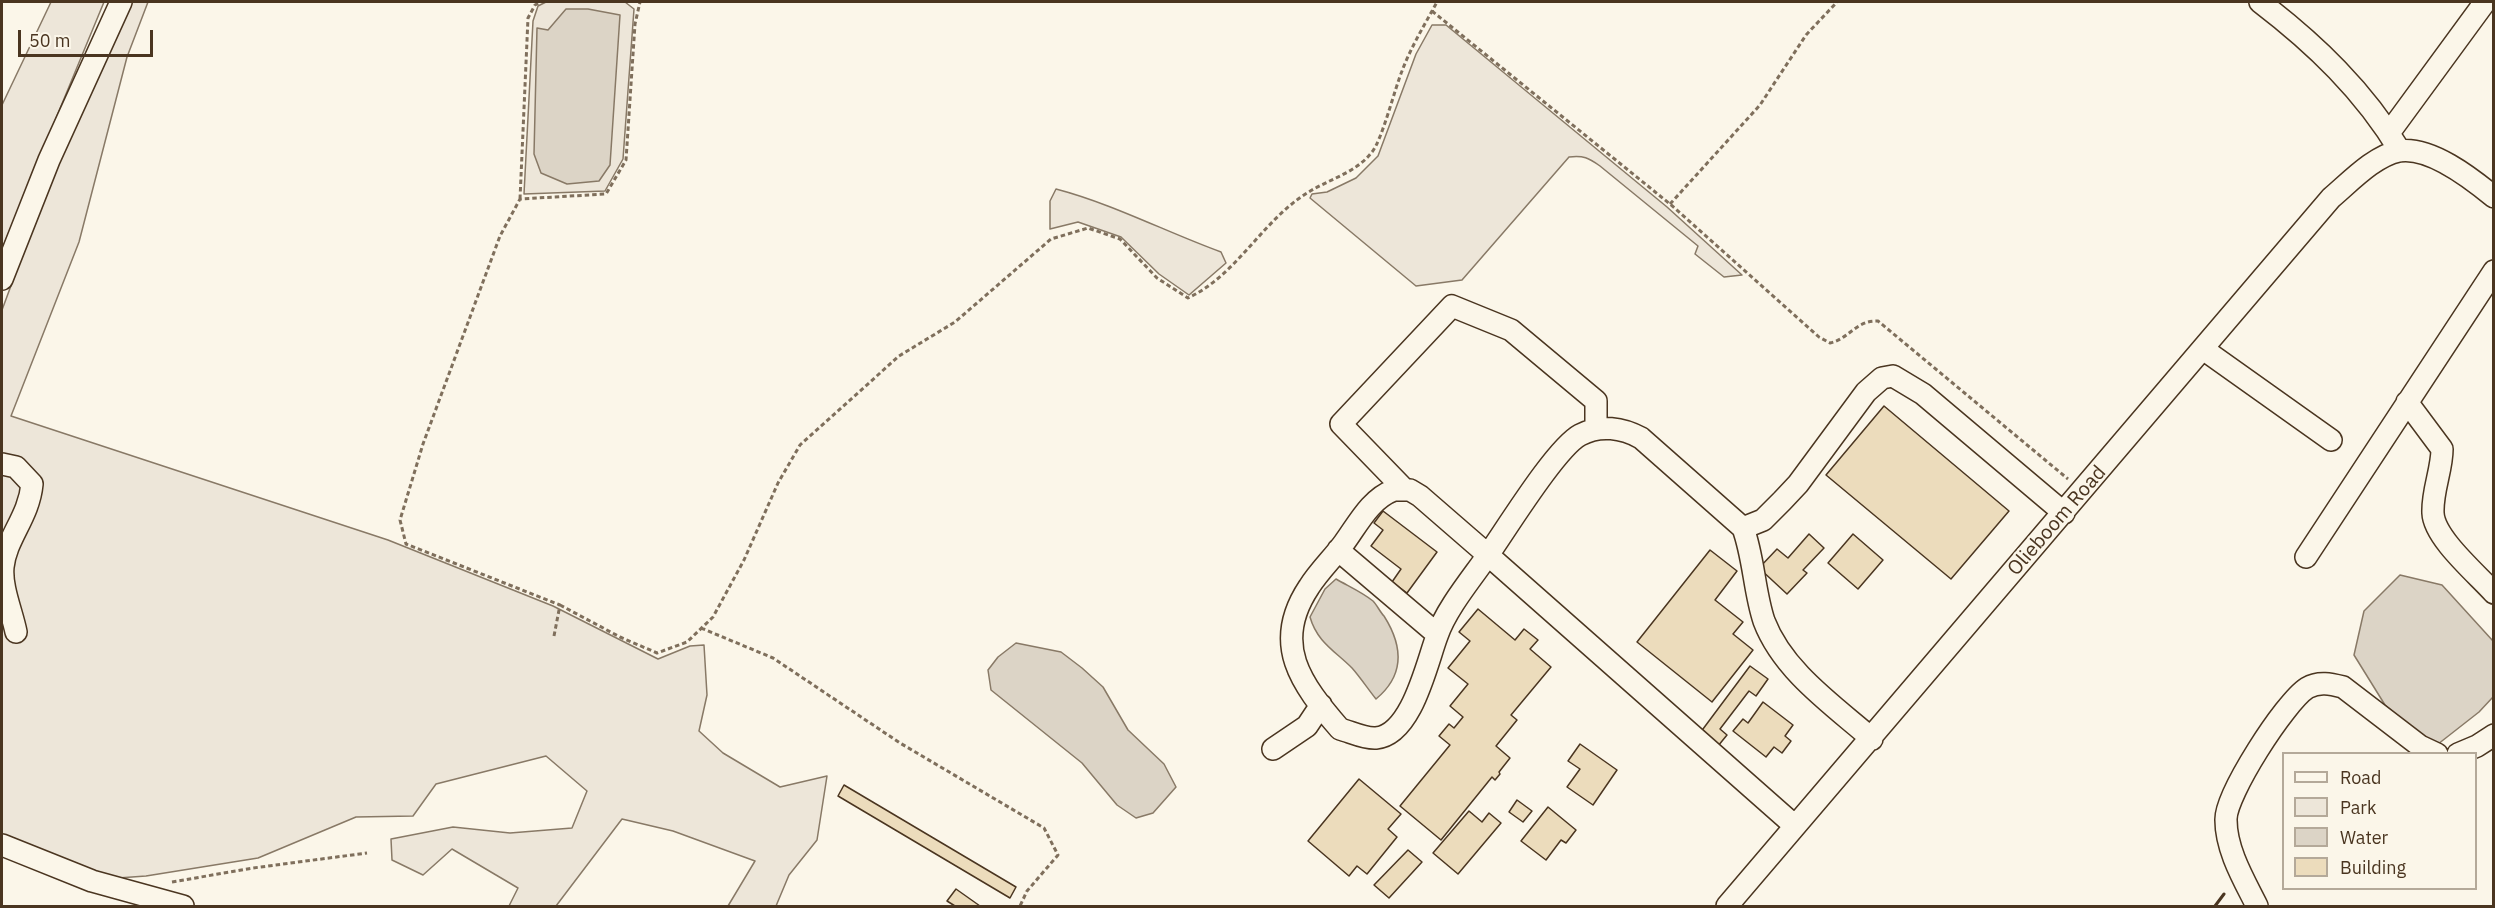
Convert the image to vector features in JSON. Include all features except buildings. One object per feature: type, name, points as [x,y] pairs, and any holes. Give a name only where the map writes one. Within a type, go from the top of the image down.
[{"type":"street","points":[[2,279],[48,160],[121,2]]},
{"type":"street","points":[[2260,2],[2328,59],[2354,85],[2400,151],[2416,152],[2440,160],[2458,169],[2493,197]]},
{"type":"street","points":[[2389,133],[2485,2]]},
{"type":"street","name":"Olieboom Road","points":[[1727,906],[1872,739],[2331,198],[2355,177],[2400,151]]},
{"type":"street","points":[[2306,557],[2493,271]]},
{"type":"street","points":[[1596,429],[1596,401],[1511,330],[1452,306],[1341,424],[1404,489],[1420,496],[1443,513],[1795,826]]},
{"type":"street","points":[[2203,349],[2331,440]]},
{"type":"street","points":[[1743,528],[1763,520],[1782,501],[1798,484],[1852,406],[1873,384],[1882,378],[1893,376],[1923,394],[2064,513]]},
{"type":"street","points":[[2407,402],[2442,449],[2434,497],[2433,515],[2436,526],[2444,539],[2493,593]]},
{"type":"street","points":[[1404,489],[1383,494],[1364,514],[1309,587],[1293,624],[1290,641],[1294,664],[1340,729],[1368,737],[1383,736],[1403,717],[1415,701],[1437,634],[1488,555],[1560,454],[1580,435],[1596,429],[1628,430],[1641,438],[1743,528],[1750,547],[1764,620],[1778,649],[1816,691],[1872,739]]},
{"type":"street","points":[[2,464],[15,467],[32,484],[31,502],[6,553],[2,568],[16,632]]},
{"type":"street","points":[[1338,550],[1437,634]]},
{"type":"street","points":[[2256,906],[2231,849],[2226,828],[2226,808],[2271,728],[2286,708],[2307,688],[2328,683],[2343,687],[2420,746],[2435,752]]},
{"type":"street","points":[[1273,749],[1307,726],[1321,705]]},
{"type":"street","points":[[2461,752],[2477,746],[2493,735]]},
{"type":"street","points":[[2,845],[92,881],[183,906]]},
{"type":"path","points":[[541,2],[535,5],[528,18],[520,199],[500,237],[439,400],[400,520],[406,543],[560,605],[620,637],[657,653],[687,642],[713,616],[744,560],[778,483],[800,445],[899,356],[955,322],[1051,239],[1088,228],[1120,239],[1157,278],[1188,298],[1204,290],[1284,212],[1307,193],[1341,177],[1373,152],[1402,69],[1437,2]]},
{"type":"path","points":[[520,199],[606,194],[626,160],[635,24],[640,2]]},
{"type":"path","points":[[1670,204],[1760,105],[1806,35],[1837,2]]},
{"type":"path","points":[[1432,11],[1670,204],[1819,337],[1830,343],[1838,341],[1860,323],[1878,321],[2083,491]]},
{"type":"path","points":[[554,636],[560,605]]},
{"type":"path","points":[[701,628],[773,658],[900,743],[1044,828],[1058,855],[1027,891],[1020,906]]},
{"type":"path","points":[[164,884],[253,868],[367,853]]},
{"type":"green space","points":[[51,2],[104,2],[2,249],[2,105]]},
{"type":"green space","points":[[129,2],[148,2],[127,57],[79,242],[11,416],[388,540],[553,606],[658,659],[690,646],[704,645],[707,695],[699,731],[723,753],[780,787],[827,776],[817,840],[789,875],[776,906],[728,906],[755,861],[673,831],[622,819],[556,906],[509,906],[518,888],[452,849],[423,875],[392,860],[391,839],[453,827],[510,833],[572,828],[587,791],[546,756],[436,784],[413,816],[356,817],[258,858],[146,876],[104,879],[2,838],[2,310],[46,191]]},
{"type":"green space","points":[[546,2],[625,2],[634,9],[623,159],[605,191],[524,194],[533,21],[538,6]]},
{"type":"green space","points":[[1432,25],[1446,25],[1667,207],[1742,275],[1724,277],[1695,254],[1698,246],[1600,166],[1586,158],[1574,156],[1569,157],[1462,280],[1416,286],[1310,198],[1312,194],[1327,192],[1356,178],[1378,156],[1416,54]]},
{"type":"green space","points":[[1056,189],[1098,202],[1221,252],[1226,263],[1189,295],[1159,274],[1121,237],[1078,222],[1050,229],[1050,201]]},
{"type":"water","points":[[566,9],[588,9],[620,15],[610,165],[599,181],[567,184],[541,173],[534,154],[537,28],[548,30]]},
{"type":"water","points":[[2400,575],[2442,585],[2493,641],[2493,697],[2479,712],[2433,748],[2385,705],[2354,655],[2364,611]]},
{"type":"water","points":[[1336,579],[1373,601],[1395,638],[1398,660],[1396,670],[1392,680],[1376,699],[1352,668],[1322,640],[1310,617],[1325,589]]},
{"type":"water","points":[[1016,643],[1061,652],[1103,687],[1128,730],[1164,764],[1176,787],[1153,813],[1136,818],[1117,805],[1082,763],[991,690],[988,670],[998,657]]},
{"type":"wall","points":[[2215,906],[2224,894]]}]
